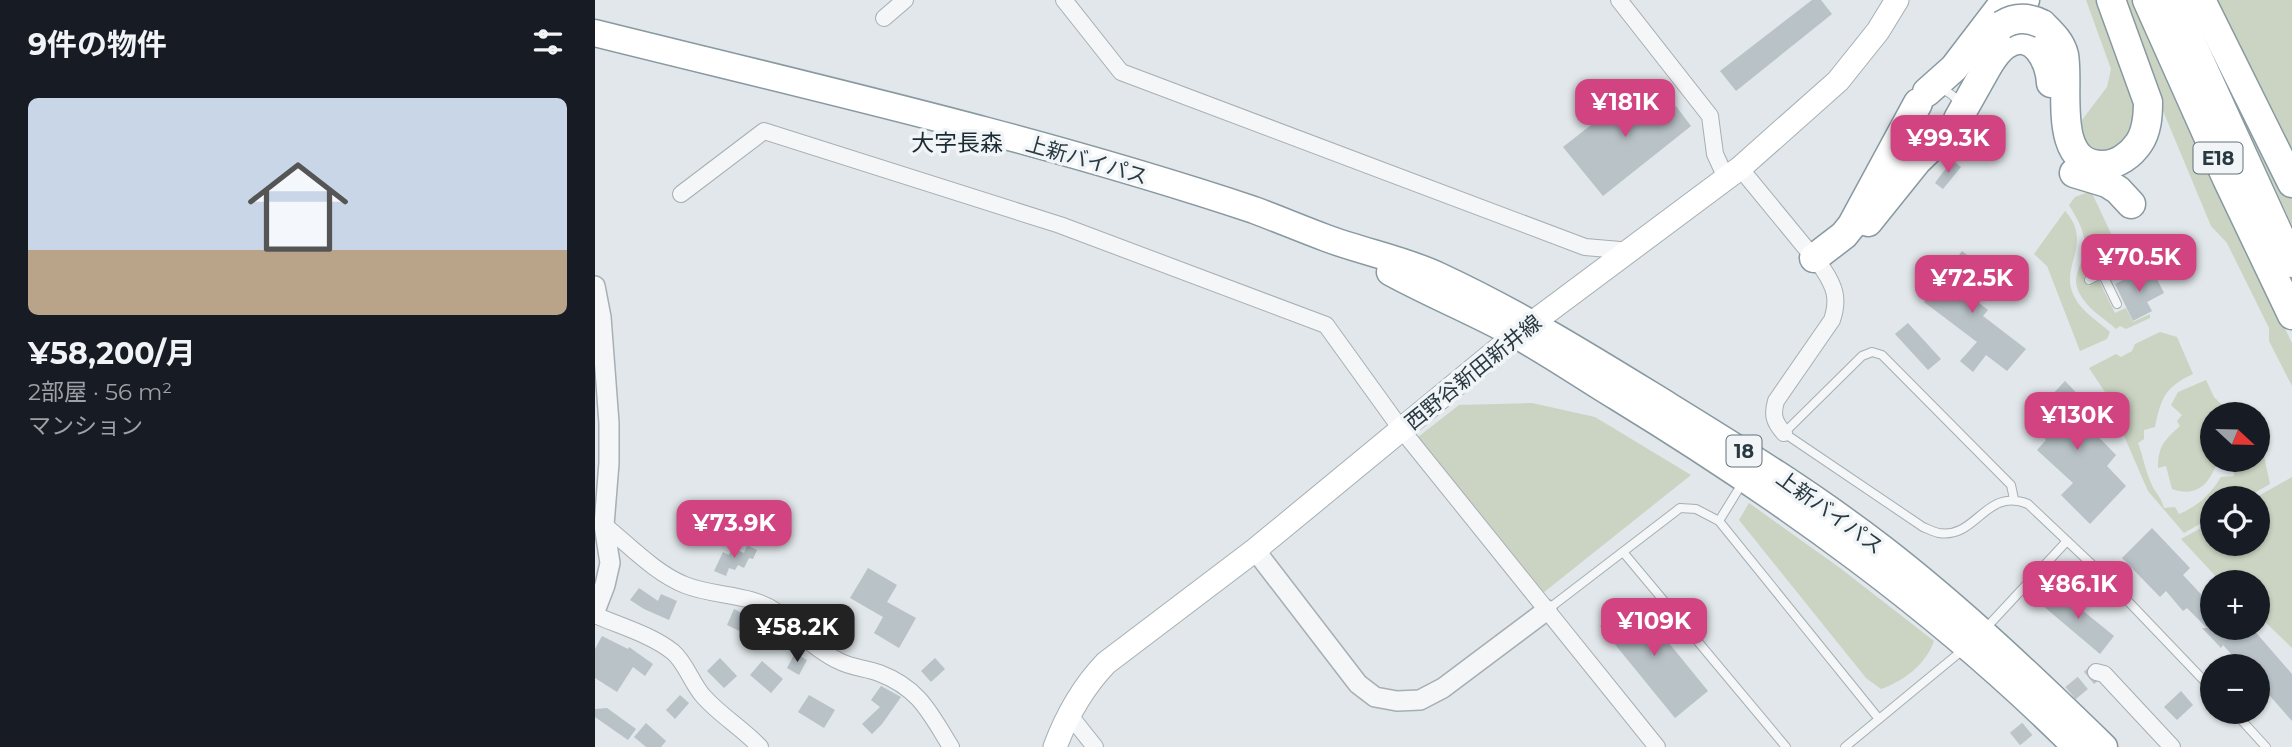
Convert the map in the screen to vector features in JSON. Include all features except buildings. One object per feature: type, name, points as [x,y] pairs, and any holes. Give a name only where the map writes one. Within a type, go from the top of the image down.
[{"type":"highway","points":[[1819,264],[1841,255],[1917,161],[1954,124],[2025,0]]},
{"type":"highway","points":[[1819,264],[1851,225],[1922,98],[1954,68],[2004,13],[2010,20],[2025,18],[2042,24],[2056,37],[2064,54],[2067,134],[2075,153],[2096,165],[2107,166],[2130,154],[2145,131],[2148,102],[2111,0]]},
{"type":"highway","name":"E18","points":[[2147,0],[2292,315]]},
{"type":"highway","name":"E18","points":[[2172,0],[2292,263]]},
{"type":"highway","points":[[2201,0],[2292,183]]},
{"type":"highway","name":"上新バイパス","points":[[595,33],[977,127],[1245,208],[1330,240],[1434,273],[1524,329],[1746,478],[1975,639],[2105,747]]},
{"type":"highway","points":[[1983,72],[2001,48],[2011,42],[2028,43],[2041,51],[2050,71],[2054,141],[2058,156],[2074,174],[2107,183],[2131,204]]},
{"type":"highway","name":"上新バイパス","points":[[1524,329],[1761,462],[1882,548],[1975,639],[2076,747]]},
{"type":"main road","name":"西野谷新田新井線","points":[[1055,747],[1068,713],[1087,683],[1106,663],[1255,550],[1524,329],[1733,173],[1838,81],[1878,31],[1897,0]]},
{"type":"street","points":[[884,18],[905,0]]},
{"type":"street","points":[[1064,0],[1121,72],[1585,247],[1632,251]]},
{"type":"street","points":[[1619,0],[1710,116],[1715,154],[1819,264],[1834,285],[1836,308],[1825,332],[1776,401],[1773,412],[1776,424],[1784,433]]},
{"type":"street","points":[[681,194],[764,131],[1061,225],[1326,325],[1401,429],[1657,747]]},
{"type":"street","points":[[595,286],[601,317],[609,424],[604,525],[610,562],[595,613],[662,644],[676,654],[706,700],[760,747]]},
{"type":"street","points":[[604,525],[663,572],[683,584],[706,592],[759,603],[777,612],[795,630],[836,660],[895,679],[922,700],[951,747]]},
{"type":"street","points":[[1255,550],[1358,684],[1375,697],[1397,701],[1420,700],[1443,688],[1547,610]]},
{"type":"street","points":[[2096,672],[2104,674],[2172,747]]},
{"type":"street","points":[[1068,713],[1095,747]]},
{"type":"lane","points":[[1942,90],[1949,93],[1958,104],[1954,124],[1936,133],[1924,128],[1916,116],[1922,98],[1942,90]]},
{"type":"lane","points":[[2089,280],[2152,248]]},
{"type":"lane","points":[[2102,274],[2117,304]]},
{"type":"lane","points":[[2014,499],[2011,485],[1882,355],[1872,352],[1861,356],[1784,433],[1923,527],[1939,533],[1954,532],[1967,526],[2000,501],[2014,499],[2028,504],[2112,583],[2200,676]]},
{"type":"lane","points":[[1719,521],[1746,478]]},
{"type":"lane","points":[[1547,610],[1680,508],[1696,509],[1719,521],[1879,719]]},
{"type":"lane","points":[[1845,747],[1975,639],[2067,541]]},
{"type":"lane","points":[[1622,552],[1786,747]]},
{"type":"lane","points":[[2245,724],[2266,747]]},
{"type":"green space","points":[[2086,0],[2103,0],[2135,93],[2133,142],[2111,156],[2085,150],[2078,131],[2082,120],[2107,87],[2111,69]]},
{"type":"green space","points":[[2121,0],[2133,0],[2229,214],[2292,343],[2292,386],[2269,341],[2269,328],[2227,243],[2211,226],[2156,94]]},
{"type":"green space","points":[[2188,0],[2292,197],[2292,225]]},
{"type":"green space","points":[[2211,0],[2292,0],[2292,156]]},
{"type":"green space","points":[[2091,191],[2122,257],[2084,277],[2088,286],[2099,281],[2115,313],[2126,308],[2133,322],[2150,314],[2150,318],[2126,329],[2120,326],[2116,329],[2094,311],[2083,299],[2077,286],[2084,239],[2069,205],[2075,197]]},
{"type":"green space","points":[[2065,211],[2077,234],[2070,276],[2075,298],[2082,308],[2110,332],[2107,339],[2080,351],[2047,266],[2034,254]]},
{"type":"green space","points":[[2160,332],[2177,337],[2193,374],[2166,394],[2155,427],[2144,430],[2144,439],[2138,443],[2149,478],[2164,508],[2175,507],[2179,514],[2200,502],[2200,524],[2184,533],[2148,491],[2105,392],[2089,368],[2116,354],[2121,357],[2132,351],[2135,344]]},
{"type":"green space","points":[[2206,380],[2219,402],[2200,402],[2200,472],[2213,472],[2207,482],[2189,492],[2172,489],[2166,466],[2158,468],[2163,444],[2180,426],[2177,421],[2182,415],[2171,405],[2178,392]]},
{"type":"green space","points":[[1532,403],[1595,417],[1691,475],[1543,593],[1418,437],[1459,405]]},
{"type":"green space","points":[[2234,472],[2267,472],[2270,484],[2214,486],[2221,477],[2234,476]]},
{"type":"green space","points":[[2292,477],[2292,648],[2270,627],[2270,570],[2210,570],[2181,539],[2200,529],[2200,556],[2270,556],[2270,489]]},
{"type":"green space","points":[[1749,503],[1840,568],[1934,641],[1920,664],[1906,676],[1881,689],[1866,678],[1739,520]]},
{"type":"tunnel","points":[[2015,739],[2096,672]]},
{"type":"district","name":"大字長森","points":[[957,143]]}]
